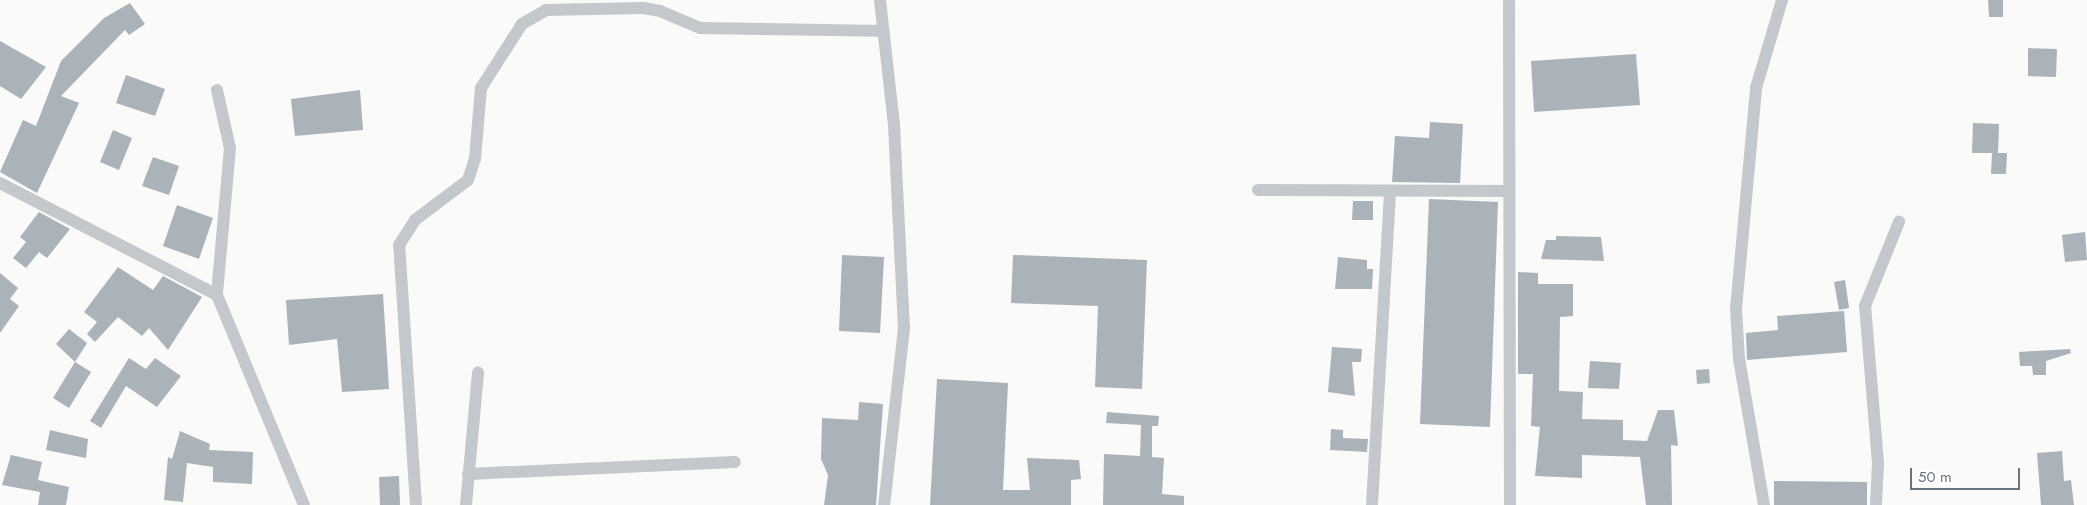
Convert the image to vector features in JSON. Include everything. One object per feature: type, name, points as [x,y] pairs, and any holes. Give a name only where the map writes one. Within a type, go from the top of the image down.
[{"type":"street","points":[[880,0],[904,256],[904,328],[884,505]]},
{"type":"street","points":[[1509,0],[1510,505]]},
{"type":"street","points":[[1764,505],[1739,359],[1736,309],[1756,88],[1782,0]]},
{"type":"street","points":[[416,505],[399,245],[415,220],[470,175],[481,88],[522,24],[546,10],[643,8],[660,11],[700,28],[883,30]]},
{"type":"street","points":[[217,90],[230,148],[217,296],[304,505]]},
{"type":"street","points":[[0,183],[217,296]]},
{"type":"street","points":[[1258,190],[1509,191]]},
{"type":"street","points":[[1372,505],[1390,191]]},
{"type":"street","points":[[1876,505],[1878,462],[1865,306],[1899,222]]},
{"type":"street","points":[[466,505],[478,373]]},
{"type":"street","points":[[468,474],[735,462]]},
{"type":"building","points":[[1988,0],[2003,0],[2003,17],[1989,17]]},
{"type":"building","points":[[130,3],[145,24],[129,35],[125,30],[61,96],[79,103],[37,193],[0,172],[23,120],[36,126],[61,61],[104,18]]},
{"type":"building","points":[[0,41],[46,67],[21,99],[0,86]]},
{"type":"building","points":[[2028,48],[2057,49],[2056,77],[2028,76]]},
{"type":"building","points":[[1636,54],[1640,105],[1534,112],[1531,61]]},
{"type":"building","points":[[126,75],[165,89],[155,116],[116,103]]},
{"type":"building","points":[[360,90],[363,130],[295,136],[291,99]]},
{"type":"building","points":[[1430,122],[1463,124],[1460,183],[1392,182],[1395,136],[1429,138]]},
{"type":"building","points":[[1973,123],[1999,124],[1998,153],[2007,153],[2006,174],[1991,174],[1992,153],[1972,153]]},
{"type":"building","points":[[113,130],[132,138],[119,170],[100,162]]},
{"type":"building","points":[[153,157],[179,166],[169,195],[142,186]]},
{"type":"building","points":[[1429,199],[1498,202],[1490,427],[1420,424]]},
{"type":"building","points":[[1353,201],[1373,201],[1373,220],[1352,220]]},
{"type":"building","points":[[177,205],[213,218],[199,259],[163,246]]},
{"type":"building","points":[[39,212],[70,229],[47,258],[39,252],[26,268],[13,258],[26,242],[20,237]]},
{"type":"building","points":[[2085,232],[2087,260],[2065,262],[2062,235]]},
{"type":"building","points":[[1556,236],[1601,237],[1604,261],[1541,259],[1546,240],[1556,240]]},
{"type":"building","points":[[842,255],[884,257],[880,333],[839,331]]},
{"type":"building","points":[[1013,255],[1147,260],[1142,389],[1095,387],[1098,306],[1011,303]]},
{"type":"building","points":[[1338,257],[1367,260],[1367,269],[1373,269],[1372,289],[1335,289]]},
{"type":"building","points":[[118,267],[153,290],[163,276],[202,297],[168,350],[149,328],[142,336],[118,317],[95,342],[87,334],[97,322],[84,312]]},
{"type":"building","points":[[1518,272],[1538,273],[1538,284],[1573,284],[1573,316],[1560,317],[1559,391],[1583,392],[1582,419],[1623,420],[1623,440],[1647,441],[1658,410],[1674,410],[1678,446],[1671,445],[1672,505],[1646,505],[1640,457],[1582,455],[1582,478],[1535,476],[1540,427],[1531,426],[1533,374],[1518,374]]},
{"type":"building","points":[[0,273],[18,288],[10,299],[19,306],[0,333]]},
{"type":"building","points":[[1845,280],[1849,308],[1839,310],[1834,282]]},
{"type":"building","points":[[383,294],[389,389],[342,392],[337,339],[289,345],[286,300]]},
{"type":"building","points":[[1844,311],[1847,352],[1747,360],[1746,333],[1778,330],[1777,316]]},
{"type":"building","points":[[69,329],[87,343],[75,362],[56,344]]},
{"type":"building","points":[[1332,347],[1362,349],[1361,362],[1352,362],[1355,396],[1328,392]]},
{"type":"building","points":[[2070,349],[2071,353],[2046,361],[2046,375],[2033,375],[2032,366],[2020,366],[2019,352]]},
{"type":"building","points":[[129,358],[146,369],[155,358],[181,376],[157,407],[126,386],[101,428],[90,421]]},
{"type":"building","points":[[1590,361],[1621,363],[1619,389],[1588,388]]},
{"type":"building","points":[[75,362],[91,372],[69,408],[53,398]]},
{"type":"building","points":[[1709,369],[1710,383],[1697,384],[1696,370]]},
{"type":"building","points":[[937,379],[1008,383],[1003,490],[1030,490],[1027,458],[1079,460],[1081,479],[1071,480],[1071,505],[930,505]]},
{"type":"building","points":[[859,402],[883,404],[876,505],[824,505],[828,475],[821,459],[822,418],[858,420]]},
{"type":"building","points":[[1107,412],[1159,416],[1158,426],[1152,426],[1152,457],[1164,458],[1162,494],[1184,496],[1184,505],[1103,505],[1104,454],[1140,456],[1141,425],[1106,423]]},
{"type":"building","points":[[1331,429],[1343,430],[1343,438],[1368,439],[1367,452],[1330,450]]},
{"type":"building","points":[[50,430],[88,439],[86,458],[46,450]]},
{"type":"building","points":[[180,431],[210,444],[209,450],[253,452],[252,484],[213,482],[213,467],[187,463],[183,502],[164,500],[168,457],[172,459]]},
{"type":"building","points":[[2062,451],[2064,481],[2071,480],[2074,505],[2041,505],[2037,453]]},
{"type":"building","points":[[11,455],[42,462],[38,480],[69,487],[66,505],[38,505],[40,492],[2,485]]},
{"type":"building","points":[[399,476],[400,505],[380,505],[379,477]]},
{"type":"building","points":[[1774,481],[1867,482],[1867,505],[1774,505]]}]
